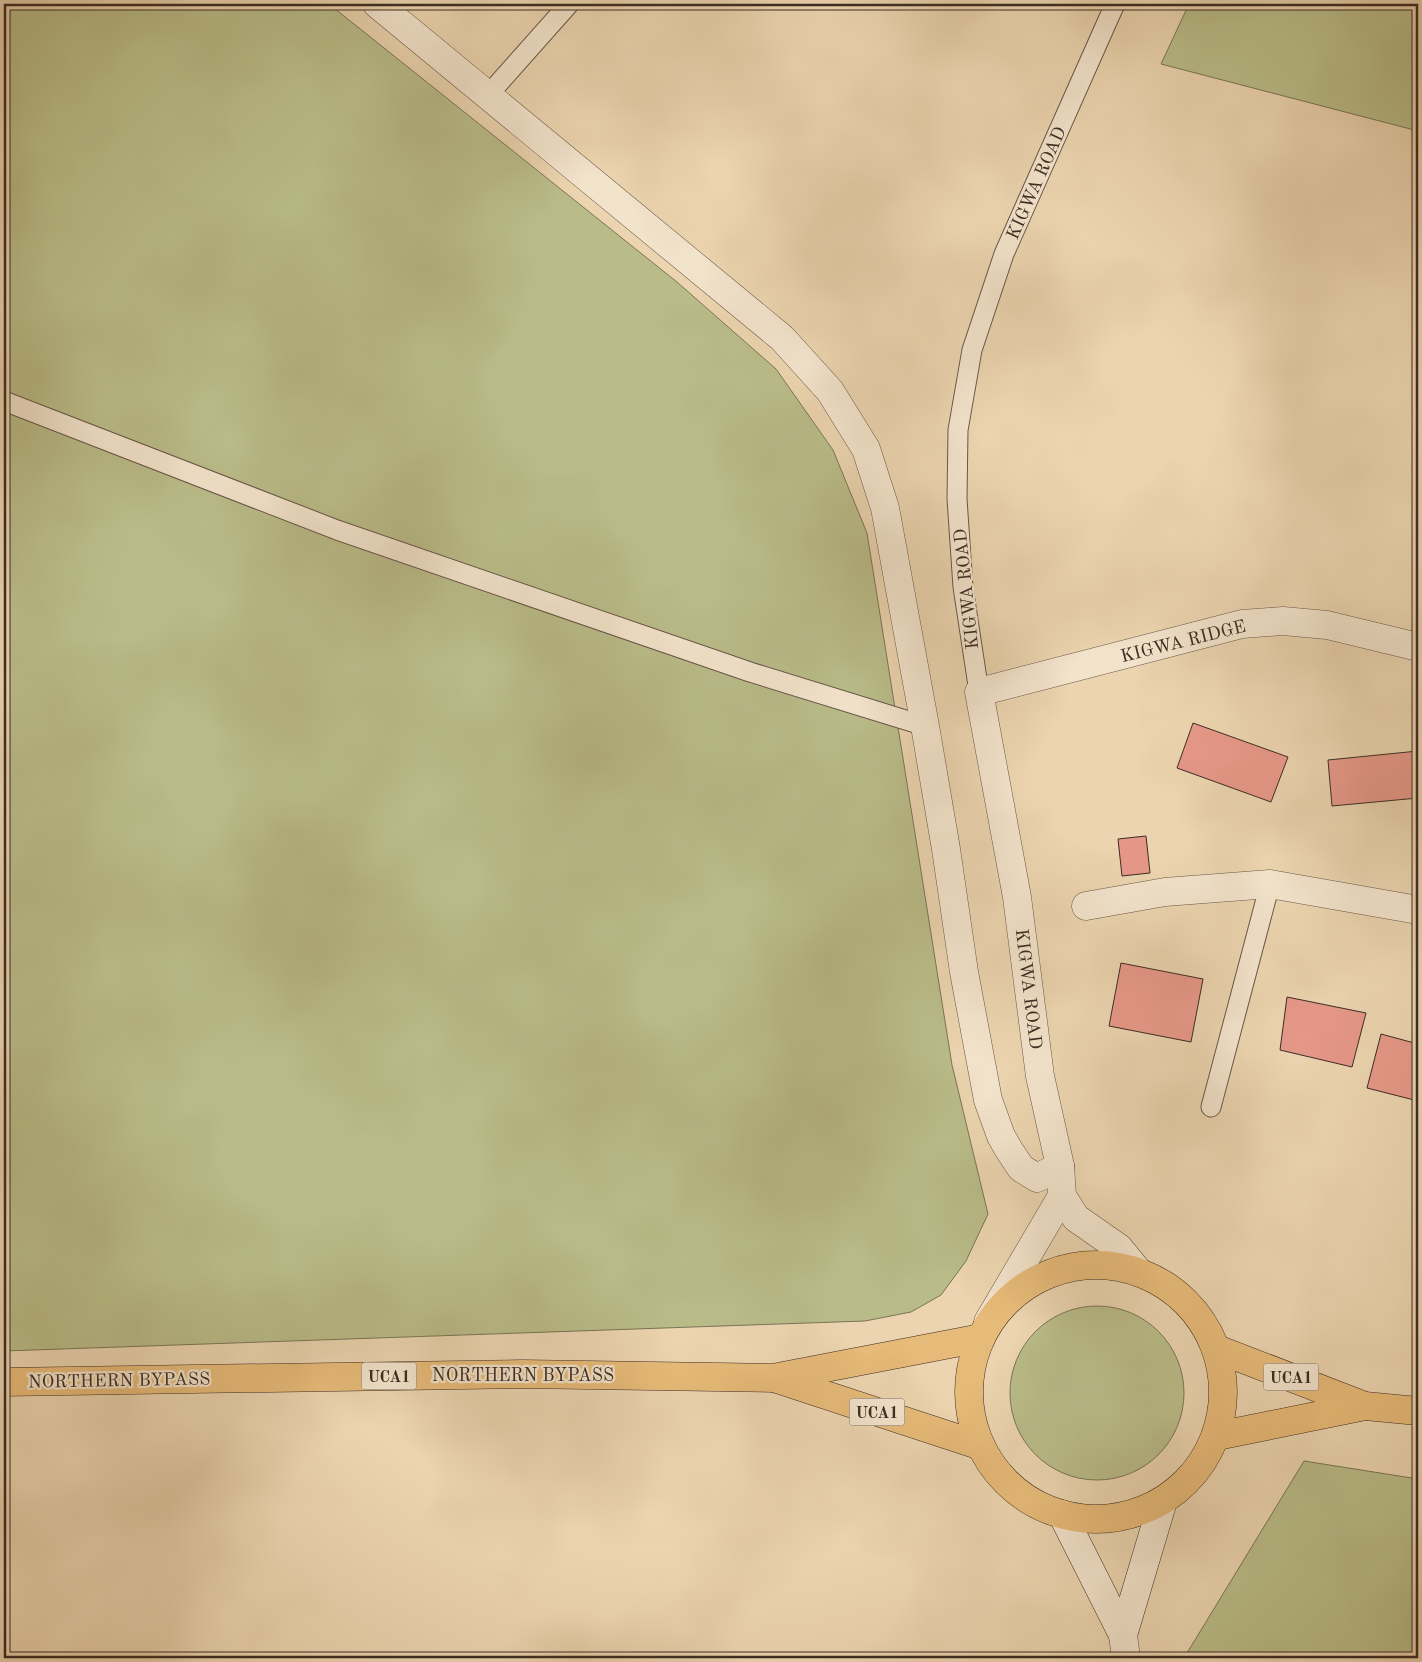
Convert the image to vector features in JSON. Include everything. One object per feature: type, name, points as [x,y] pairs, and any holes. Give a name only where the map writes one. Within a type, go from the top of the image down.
[{"type":"main road","points":[[1080,1265],[1118,1266],[1136,1270],[1181,1296],[1204,1322],[1217,1349],[1224,1378],[1224,1407],[1217,1436],[1209,1455],[1189,1481],[1164,1501],[1134,1514],[1103,1520],[1070,1517],[1040,1507],[1013,1490],[988,1462],[972,1428],[968,1392],[972,1356],[984,1330],[1012,1295],[1044,1275],[1080,1265]]},
{"type":"main road","name":"UCA1","points":[[773,1378],[984,1330]]},
{"type":"main road","name":"UCA1","points":[[1217,1349],[1365,1406],[1418,1411]]},
{"type":"main road","name":"NORTHERN BYPASS","points":[[4,1382],[523,1374],[773,1378]]},
{"type":"main road","name":"UCA1","points":[[773,1378],[981,1446]]},
{"type":"main road","name":"UCA1","points":[[1217,1436],[1365,1406]]},
{"type":"street","points":[[377,4],[489,94],[782,338],[830,392],[866,449],[885,508],[925,726],[964,972],[988,1100],[1001,1136],[1021,1168],[1037,1178],[1060,1166]]},
{"type":"street","name":"KIGWA RIDGE","points":[[979,692],[1242,624],[1283,622],[1327,625],[1418,647]]},
{"type":"street","name":"KIGWA ROAD","points":[[979,692],[1017,897],[1040,1076],[1060,1166],[1062,1196]]},
{"type":"street","points":[[1086,906],[1165,892],[1270,884],[1418,910]]},
{"type":"street","points":[[984,1330],[1062,1196],[1076,1218],[1119,1248],[1136,1270]]},
{"type":"street","points":[[1125,1647],[1164,1501]]},
{"type":"street","points":[[1062,1514],[1125,1647]]},
{"type":"lane","points":[[489,94],[569,4]]},
{"type":"lane","name":"KIGWA ROAD","points":[[979,692],[963,587],[957,499],[958,430],[972,350],[1004,254],[1115,4]]},
{"type":"lane","points":[[4,401],[337,530],[750,672],[925,726]]},
{"type":"lane","points":[[1211,1106],[1270,884]]},
{"type":"green space","points":[[4,4],[329,4],[677,282],[776,369],[833,450],[867,533],[952,1065],[988,1214],[966,1261],[941,1295],[911,1312],[865,1321],[4,1351]]},
{"type":"green space","points":[[1189,4],[1418,4],[1418,131],[1161,64]]},
{"type":"green space","points":[[1088,1306],[1106,1306],[1138,1316],[1159,1331],[1174,1352],[1184,1384],[1184,1402],[1174,1434],[1159,1455],[1138,1470],[1122,1476],[1106,1480],[1088,1480],[1056,1470],[1035,1455],[1020,1434],[1014,1418],[1010,1402],[1010,1384],[1020,1352],[1035,1331],[1056,1316],[1072,1310]]},
{"type":"green space","points":[[1304,1461],[1418,1479],[1418,1658],[1184,1658]]},
{"type":"building","points":[[1193,723],[1288,757],[1271,802],[1177,768]]},
{"type":"building","points":[[1418,751],[1418,798],[1332,806],[1328,760]]},
{"type":"building","points":[[1146,836],[1150,873],[1122,876],[1118,839]]},
{"type":"building","points":[[1121,963],[1203,979],[1191,1042],[1109,1026]]},
{"type":"building","points":[[1287,997],[1366,1013],[1352,1067],[1280,1050]]},
{"type":"building","points":[[1381,1034],[1418,1044],[1418,1101],[1367,1088]]}]
